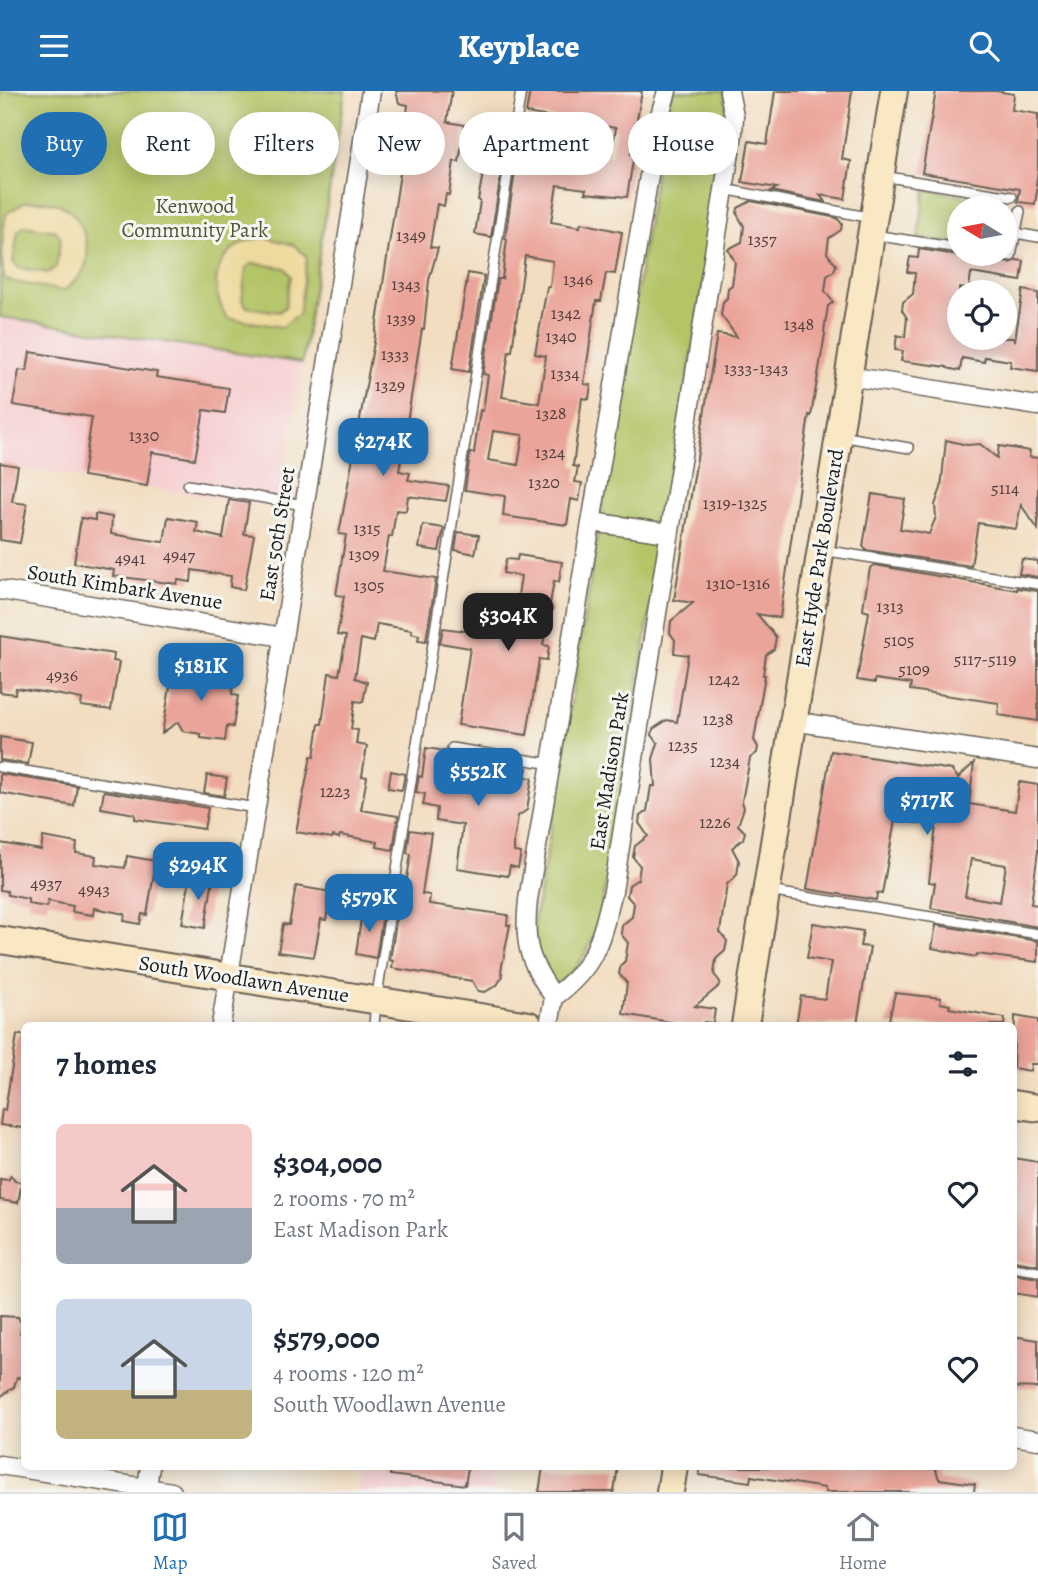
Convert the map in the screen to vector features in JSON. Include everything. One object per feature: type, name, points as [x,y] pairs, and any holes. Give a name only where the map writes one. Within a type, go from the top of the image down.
[{"type":"main road","name":"East Hyde Park Boulevard","points":[[745,1022],[894,91]]},
{"type":"main road","name":"South Woodlawn Avenue","points":[[0,940],[229,977],[375,1013],[487,1022]]},
{"type":"main road","points":[[1017,1105],[1038,1108]]},
{"type":"main road","points":[[670,1492],[674,1470]]},
{"type":"street","name":"East 50th Street","points":[[222,1022],[371,91]]},
{"type":"street","points":[[550,1022],[554,997],[535,970],[528,948],[526,923],[658,122],[667,91]]},
{"type":"street","name":"East Madison Park","points":[[554,997],[575,982],[586,969],[604,926],[613,891],[733,134],[734,116],[729,91]]},
{"type":"street","points":[[848,376],[1038,406]]},
{"type":"street","points":[[592,522],[668,533]]},
{"type":"street","name":"South Kimbark Avenue","points":[[0,590],[283,636]]},
{"type":"street","points":[[793,721],[1038,759]]},
{"type":"street","points":[[1017,1437],[1038,1440]]},
{"type":"street","points":[[0,1465],[21,1469]]},
{"type":"street","points":[[29,1470],[172,1492]]},
{"type":"street","points":[[146,1490],[149,1470]]},
{"type":"lane","points":[[375,1013],[521,91]]},
{"type":"lane","points":[[881,175],[1006,196]]},
{"type":"lane","points":[[724,189],[825,207],[872,227],[947,245]]},
{"type":"lane","points":[[1017,228],[1020,211]]},
{"type":"lane","points":[[1017,233],[1038,237]]},
{"type":"lane","points":[[839,436],[909,448]]},
{"type":"lane","points":[[188,485],[304,505]]},
{"type":"lane","points":[[821,550],[1038,584]]},
{"type":"lane","points":[[452,748],[552,764]]},
{"type":"lane","points":[[0,767],[256,808]]},
{"type":"lane","points":[[766,891],[1038,934]]},
{"type":"lane","points":[[1017,1269],[1038,1272]]},
{"type":"shaded area","points":[[0,317],[302,363],[278,508],[0,465]]},
{"type":"shaded area","points":[[361,1470],[497,1470],[493,1492],[357,1492]]},
{"type":"green space","name":"Kenwood Community Park","points":[[0,91],[345,91],[339,129],[339,112],[229,112],[229,175],[332,175],[302,363],[0,317]]},
{"type":"green space","points":[[673,91],[723,91],[727,112],[665,112]]},
{"type":"green space","points":[[655,175],[720,175],[602,905],[587,950],[568,975],[554,985],[536,951],[534,921]]},
{"type":"green space","points":[[925,190],[966,196],[947,196],[947,242],[918,238]]},
{"type":"sand","points":[[41,201],[61,205],[76,218],[85,235],[87,254],[83,271],[63,291],[5,280],[2,257],[6,214],[25,202]],"holes":[[[25,226],[56,231],[61,238],[56,267],[48,273],[19,268],[13,262],[18,231]]]},
{"type":"sand","points":[[264,237],[294,245],[307,257],[299,314],[282,327],[227,318],[220,304],[217,278],[220,266],[236,247]],"holes":[[[253,263],[285,268],[291,276],[285,307],[279,312],[247,307],[242,300],[246,268]]]},
{"type":"building","points":[[396,91],[452,91],[447,122],[459,124],[459,162],[454,161],[449,195],[446,194],[444,206],[437,204],[430,247],[438,248],[429,280],[424,329],[406,428],[414,429],[412,443],[404,442],[399,471],[410,473],[408,480],[449,486],[446,501],[408,496],[406,511],[396,510],[383,571],[436,579],[426,641],[418,640],[419,635],[411,633],[412,630],[377,624],[374,642],[361,639],[355,678],[367,682],[363,702],[355,701],[351,729],[358,730],[356,744],[367,746],[362,776],[367,777],[361,810],[398,816],[393,850],[377,847],[378,842],[340,835],[339,838],[332,838],[296,832],[311,756],[314,757],[319,724],[322,724],[329,673],[339,675],[346,636],[337,635],[344,596],[336,595],[346,535],[339,534],[374,342],[400,175],[445,175],[445,112],[407,112],[408,105],[399,103]]},
{"type":"building","points":[[530,91],[642,91],[638,112],[628,112],[628,175],[631,175],[627,197],[585,193],[586,189],[557,185],[551,222],[580,227],[581,223],[622,232],[615,274],[606,273],[601,301],[596,301],[584,384],[591,385],[589,399],[582,398],[573,466],[578,467],[575,482],[582,483],[579,501],[571,499],[567,525],[503,516],[505,496],[465,490],[470,453],[474,453],[480,410],[483,411],[488,375],[483,374],[498,279],[502,279],[514,175],[614,175],[614,112],[526,112]],"holes":[[[525,256],[553,261],[535,354],[546,356],[539,403],[502,397],[509,351],[512,351]],[[493,431],[523,435],[518,465],[488,460]]]},
{"type":"building","points":[[775,91],[852,91],[842,159],[851,161],[845,199],[820,195],[825,202],[771,191],[777,188],[742,182],[749,141],[767,144]]},
{"type":"building","points":[[936,91],[995,91],[1014,94],[1012,110],[1038,114],[1038,186],[1035,204],[1018,202],[1020,189],[922,173]]},
{"type":"building","points":[[483,175],[501,175],[491,237],[475,234]]},
{"type":"building","points":[[751,201],[837,218],[842,224],[841,230],[829,238],[827,253],[836,265],[834,271],[827,276],[825,291],[833,302],[828,306],[811,416],[809,415],[780,618],[757,614],[776,637],[774,649],[766,655],[754,740],[758,747],[757,753],[750,758],[742,801],[744,808],[738,825],[745,832],[743,839],[732,848],[739,861],[737,875],[727,884],[720,932],[727,941],[725,951],[716,959],[714,974],[720,982],[718,987],[695,1006],[715,1009],[713,1022],[670,1022],[623,1014],[627,983],[619,974],[625,961],[628,943],[621,934],[622,925],[632,917],[634,904],[627,896],[629,885],[638,879],[640,866],[633,857],[635,846],[648,836],[639,823],[640,816],[647,811],[651,786],[655,786],[653,759],[658,743],[652,735],[653,729],[667,720],[677,722],[688,655],[674,653],[675,640],[670,633],[671,621],[693,603],[674,600],[717,334],[737,337],[721,315],[728,288],[732,285],[735,262],[728,249],[742,242],[744,226],[737,214],[738,208]]},
{"type":"building","points":[[919,249],[947,253],[947,266],[1017,266],[1017,260],[1024,261],[1021,281],[971,273],[970,280],[947,280],[947,350],[1017,350],[1017,328],[1023,290],[1038,293],[1038,371],[1010,367],[1011,361],[985,357],[984,362],[962,358],[960,371],[901,361],[903,351],[895,350],[897,335],[905,337],[907,318],[902,310],[903,302],[913,294],[915,273],[907,272],[910,257],[918,258]]},
{"type":"building","points":[[468,273],[484,276],[469,372],[452,369]]},
{"type":"building","points":[[30,352],[157,372],[156,377],[229,388],[225,413],[204,410],[195,459],[152,452],[147,486],[83,476],[92,417],[13,405],[19,370],[27,371]]},
{"type":"building","points":[[946,440],[967,445],[980,444],[997,458],[999,446],[1030,451],[1029,457],[1038,458],[1038,529],[1021,505],[1016,529],[978,523],[971,566],[866,550],[863,546],[872,494],[905,499],[900,529],[929,534],[936,517],[935,505],[941,488]]},
{"type":"building","points":[[0,463],[18,466],[12,502],[27,504],[20,543],[0,540]]},
{"type":"building","points":[[229,500],[249,503],[244,534],[254,535],[244,590],[230,587],[231,576],[192,570],[191,582],[178,580],[177,584],[113,576],[114,570],[74,563],[81,518],[95,520],[95,514],[112,517],[111,534],[164,542],[168,517],[198,522],[196,532],[223,538]]},
{"type":"building","points":[[423,525],[444,528],[439,551],[419,548]]},
{"type":"building","points":[[458,532],[479,535],[475,554],[455,550]]},
{"type":"building","points":[[518,555],[562,562],[559,582],[554,581],[550,604],[553,610],[549,612],[543,645],[549,646],[547,660],[539,659],[527,735],[458,725],[470,648],[440,643],[443,628],[504,636],[508,607],[516,608],[521,576],[503,573],[506,559],[517,560]]},
{"type":"building","points":[[1022,559],[1038,561],[1038,577],[1019,574]]},
{"type":"building","points":[[875,565],[1017,590],[1038,591],[1038,721],[998,715],[999,703],[910,690],[911,684],[875,679],[875,683],[857,680],[869,612],[863,610],[864,601],[870,568]]},
{"type":"building","points":[[0,636],[114,654],[113,661],[119,662],[111,710],[81,706],[82,699],[55,694],[16,688],[15,694],[0,692]]},
{"type":"building","points":[[174,664],[195,667],[194,672],[234,679],[232,694],[238,696],[233,727],[227,726],[225,741],[201,738],[201,734],[183,731],[178,722],[162,733]]},
{"type":"building","points":[[0,737],[32,742],[28,764],[0,760]]},
{"type":"building","points":[[426,748],[446,751],[445,759],[485,766],[486,761],[527,768],[525,777],[532,778],[527,810],[518,816],[514,841],[514,852],[521,853],[518,868],[510,866],[508,876],[457,868],[463,825],[436,821],[437,808],[423,805],[425,794],[416,792],[419,776],[422,777]]},
{"type":"building","points":[[831,751],[952,770],[958,778],[974,763],[969,804],[1015,811],[1019,782],[1038,785],[1038,851],[1031,904],[1038,905],[1038,927],[931,908],[935,883],[929,882],[936,826],[895,820],[882,894],[877,893],[876,900],[807,889]],"holes":[[[971,859],[1006,865],[1000,902],[965,896]]]},
{"type":"building","points":[[391,771],[405,774],[402,790],[388,788]]},
{"type":"building","points":[[0,774],[77,786],[74,806],[0,793]]},
{"type":"building","points":[[207,775],[227,778],[224,796],[204,793]]},
{"type":"building","points":[[104,791],[208,808],[204,829],[135,819],[135,814],[101,808]]},
{"type":"building","points":[[410,830],[431,833],[422,894],[430,895],[429,904],[508,915],[507,925],[510,925],[501,971],[503,976],[497,985],[485,992],[478,991],[472,981],[392,968],[393,961],[390,960],[397,916],[400,917],[411,854],[407,853]]},
{"type":"building","points":[[43,837],[77,843],[76,853],[96,856],[95,864],[125,868],[127,856],[156,861],[147,915],[142,914],[140,924],[124,921],[125,914],[94,908],[93,915],[72,912],[73,906],[48,901],[47,907],[28,904],[28,899],[8,895],[7,891],[0,890],[0,843],[41,850]]},
{"type":"building","points":[[190,878],[213,879],[205,928],[182,924]]},
{"type":"building","points":[[296,886],[331,892],[326,920],[321,919],[314,957],[278,952],[283,924],[289,925]]},
{"type":"building","points":[[362,911],[383,914],[376,958],[356,954]]},
{"type":"building","points":[[813,923],[863,931],[860,946],[870,947],[857,1022],[797,1022],[801,996],[825,999],[831,962],[807,958]]},
{"type":"building","points":[[936,925],[1038,941],[1038,962],[977,954],[976,957],[932,948]]},
{"type":"building","points":[[895,993],[941,998],[940,1003],[950,1005],[949,1008],[1005,1018],[1004,1022],[889,1022]]},
{"type":"building","points":[[1015,1016],[1038,1020],[1038,1064],[1031,1064],[1030,1071],[1017,1069],[1017,1022],[1015,1022]]},
{"type":"building","points":[[17,1035],[21,1035],[21,1128],[0,1125],[2,1109],[5,1110]]},
{"type":"building","points":[[1017,1159],[1038,1162],[1038,1265],[1017,1262]]},
{"type":"building","points":[[11,1176],[15,1181],[21,1182],[18,1203],[0,1200],[0,1179],[8,1180]]},
{"type":"building","points":[[1017,1276],[1038,1279],[1038,1297],[1017,1294]]},
{"type":"building","points":[[0,1316],[18,1317],[21,1322],[21,1378],[17,1377],[14,1387],[0,1397]]},
{"type":"building","points":[[1017,1337],[1038,1340],[1038,1388],[1017,1387]]},
{"type":"building","points":[[391,1470],[468,1470],[465,1485],[390,1475]]},
{"type":"building","points":[[543,1470],[618,1470],[614,1492],[539,1492]]},
{"type":"building","points":[[699,1470],[936,1470],[939,1479],[975,1484],[974,1492],[825,1492],[825,1488],[751,1476],[750,1482],[699,1475]]}]
